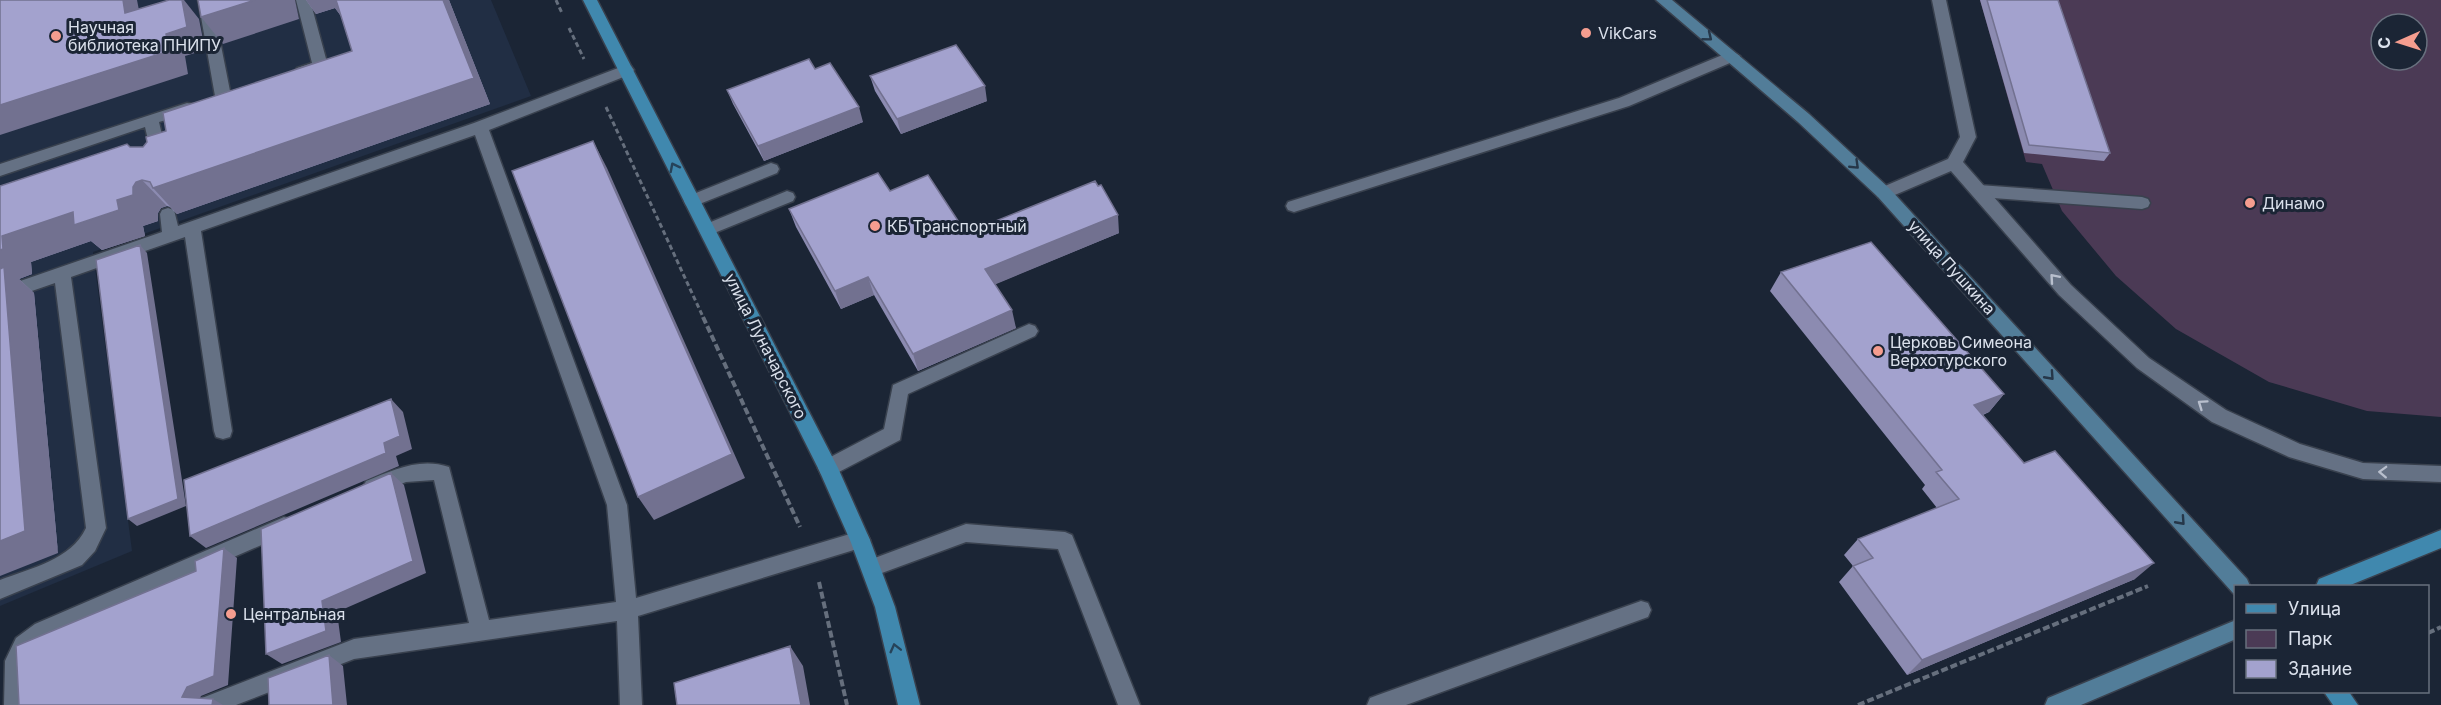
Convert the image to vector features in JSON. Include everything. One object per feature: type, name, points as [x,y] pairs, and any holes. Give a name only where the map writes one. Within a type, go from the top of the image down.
[{"type":"main road","name":"улица Луначарского","points":[[591,0],[828,468],[860,540],[885,608],[909,705]]},
{"type":"main road","name":"улица Пушкина","points":[[1663,0],[1732,56],[1851,160],[1884,193],[2239,585]]},
{"type":"main road","points":[[2328,585],[2441,539]]},
{"type":"main road","points":[[2056,705],[2234,628]]},
{"type":"main road","points":[[2336,693],[2347,705]]},
{"type":"street","points":[[0,170],[218,98],[205,0]]},
{"type":"street","points":[[288,76],[320,66],[303,0]]},
{"type":"street","points":[[1884,193],[1954,163],[1968,137],[1939,0]]},
{"type":"street","points":[[1294,206],[1624,102],[1732,56]]},
{"type":"street","points":[[0,295],[480,127],[626,70]]},
{"type":"street","points":[[151,119],[161,167]]},
{"type":"street","points":[[480,127],[617,505],[627,610],[631,705]]},
{"type":"street","points":[[1954,163],[2065,290],[2143,363],[2219,416],[2296,451],[2363,471],[2441,474]]},
{"type":"street","points":[[692,201],[771,169]]},
{"type":"street","points":[[1979,191],[2142,203]]},
{"type":"street","points":[[707,230],[787,198]]},
{"type":"street","points":[[168,214],[171,235]]},
{"type":"street","points":[[192,228],[223,431]]},
{"type":"street","points":[[0,590],[75,559],[88,545],[96,528],[62,273]]},
{"type":"street","points":[[828,468],[893,434],[899,390],[1029,331]]},
{"type":"street","points":[[355,495],[408,472],[426,470],[442,473],[481,631]]},
{"type":"street","points":[[15,705],[16,661],[23,645],[42,631],[301,519]]},
{"type":"street","points":[[871,568],[966,533],[1065,541],[1129,705]]},
{"type":"street","points":[[210,705],[354,649],[627,610],[860,540]]},
{"type":"street","points":[[1378,705],[1641,610]]},
{"type":"path","points":[[556,0],[812,553],[846,705]]},
{"type":"path","points":[[1858,705],[2148,586]]},
{"type":"shaded area","points":[[0,0],[491,0],[531,96],[93,252],[132,551],[0,606]]},
{"type":"green space","name":"Динамо","points":[[1980,0],[2441,0],[2441,417],[2367,411],[2269,382],[2176,329],[2116,276],[2062,211],[2042,164],[2026,162]]},
{"type":"building","points":[[0,0],[123,0],[125,13],[169,0],[182,0],[187,27],[166,34],[169,51],[0,105]]},
{"type":"building","points":[[198,0],[255,0],[201,17]]},
{"type":"building","points":[[336,0],[443,0],[474,78],[153,188],[150,182],[142,180],[136,182],[133,195],[117,200],[119,210],[74,225],[73,212],[2,236],[3,249],[0,250],[0,186],[127,144],[130,147],[143,147],[147,142],[146,137],[166,131],[163,113],[352,51]]},
{"type":"building","points":[[1987,0],[2058,0],[2110,153],[2029,145]]},
{"type":"building","points":[[956,45],[985,86],[897,119],[870,76]]},
{"type":"building","points":[[809,59],[815,69],[830,63],[859,107],[758,146],[727,90]]},
{"type":"building","points":[[593,141],[732,454],[638,497],[512,171]]},
{"type":"building","points":[[878,173],[890,191],[928,175],[966,233],[1095,181],[1098,186],[1101,185],[1118,215],[985,269],[1012,310],[913,354],[868,277],[835,291],[789,209]]},
{"type":"building","points":[[1871,242],[2004,394],[1974,405],[2024,463],[2055,451],[2154,563],[1922,660],[1853,566],[1873,558],[1858,539],[1959,499],[1936,472],[1942,470],[1781,272]]},
{"type":"building","points":[[140,245],[178,499],[128,519],[96,260]]},
{"type":"building","points":[[4,267],[25,531],[0,541],[0,269]]},
{"type":"building","points":[[391,399],[400,436],[384,443],[386,453],[190,536],[184,480]]},
{"type":"building","points":[[391,473],[413,561],[322,601],[326,631],[266,654],[261,529]]},
{"type":"building","points":[[224,548],[214,676],[187,687],[182,697],[213,699],[212,705],[19,705],[16,646],[196,571],[195,561]]},
{"type":"building","points":[[790,646],[801,705],[677,705],[674,683]]},
{"type":"building","points":[[329,655],[333,705],[269,705],[268,678]]},
{"type":"place","name":"VikCars","points":[[1586,33]]},
{"type":"place","name":"Научная библиотека ПНИПУ","points":[[56,36]]},
{"type":"place","name":"Динамо","points":[[2250,203]]},
{"type":"place","name":"КБ Транспортный","points":[[875,226]]},
{"type":"place","name":"Церковь Симеона Верхотурского","points":[[1878,351]]},
{"type":"place","name":"Центральная","points":[[231,614]]}]
